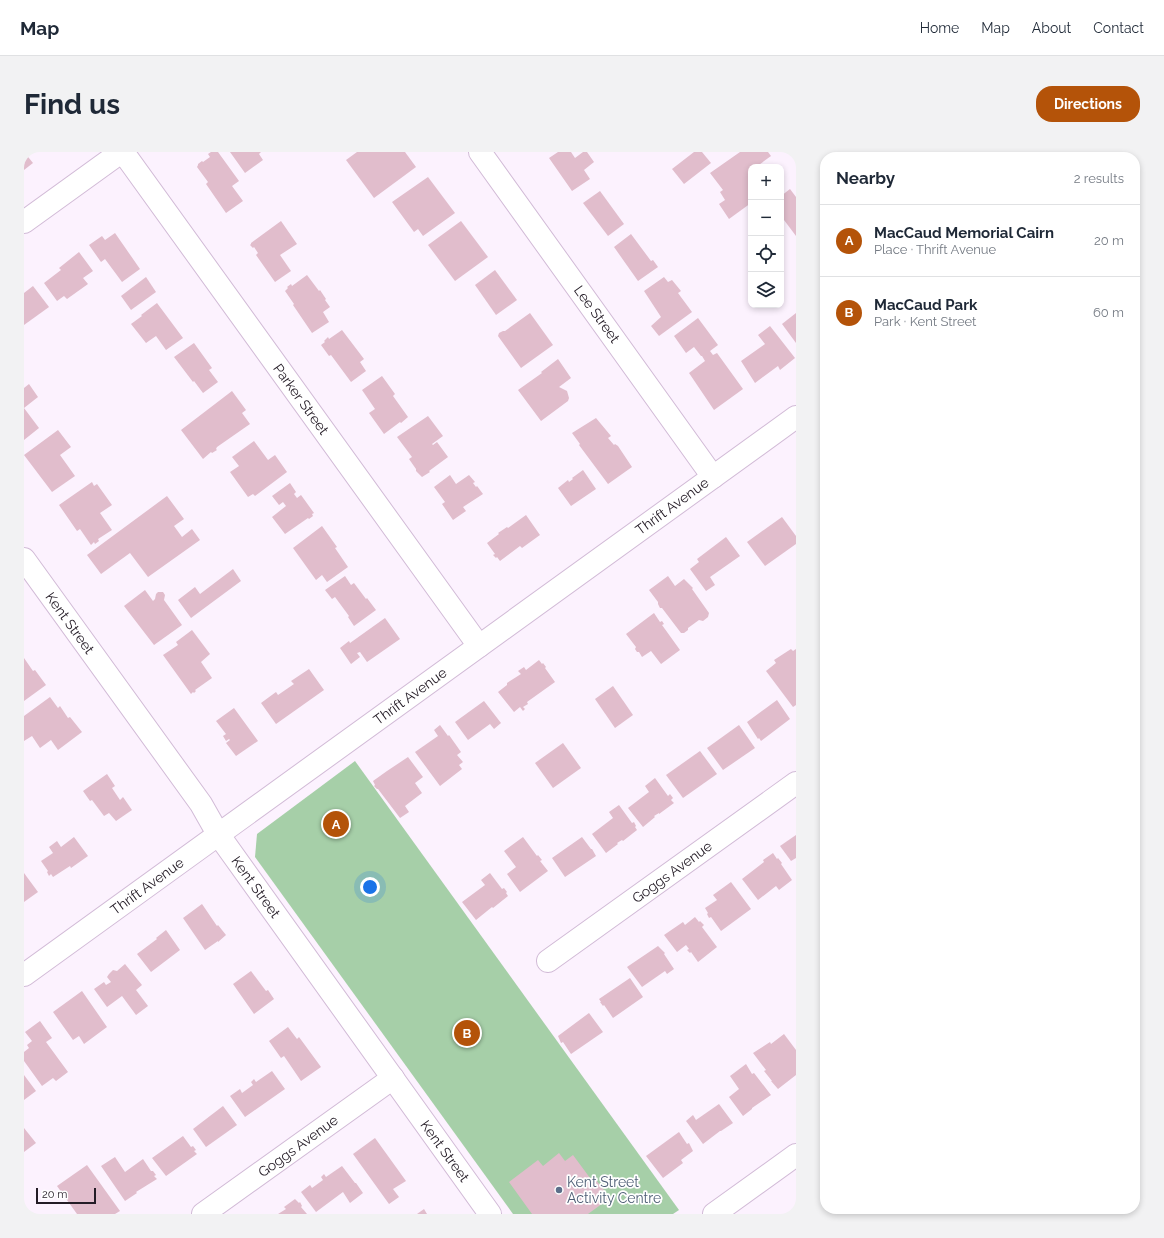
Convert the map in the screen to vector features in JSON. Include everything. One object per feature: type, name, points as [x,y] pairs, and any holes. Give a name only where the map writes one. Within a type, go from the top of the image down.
[{"type":"street","points":[[24,222],[122,152]]},
{"type":"street","name":"Parker Street","points":[[122,152],[479,646]]},
{"type":"street","name":"Lee Street","points":[[480,152],[714,477]]},
{"type":"street","name":"Thrift Avenue","points":[[24,975],[796,417]]},
{"type":"street","name":"Kent Street","points":[[24,559],[201,804],[218,834],[490,1214]]},
{"type":"street","name":"Goggs Avenue","points":[[548,961],[796,783]]},
{"type":"street","name":"Goggs Avenue","points":[[204,1214],[393,1078]]},
{"type":"street","points":[[714,1214],[796,1155]]},
{"type":"green space","points":[[355,761],[679,1210],[673,1214],[513,1214],[255,857],[257,834]]},
{"type":"building","points":[[24,152],[33,163],[24,170]]},
{"type":"building","points":[[211,152],[218,152],[239,181],[232,186],[243,201],[226,213],[206,184],[208,182],[197,167],[198,164],[210,157],[208,154]]},
{"type":"building","points":[[230,152],[261,152],[259,154],[263,160],[245,173]]},
{"type":"building","points":[[357,152],[405,152],[416,167],[374,198],[346,160]]},
{"type":"building","points":[[558,152],[571,152],[575,158],[583,152],[587,152],[594,162],[584,170],[590,179],[572,191],[549,158]]},
{"type":"building","points":[[694,152],[702,152],[711,163],[684,184],[672,169]]},
{"type":"building","points":[[740,152],[768,152],[771,156],[760,164],[748,164],[748,205],[729,219],[719,204],[725,200],[720,192],[723,190],[710,173]]},
{"type":"building","points":[[428,177],[455,213],[423,236],[418,229],[414,232],[392,202]]},
{"type":"building","points":[[790,189],[796,197],[796,236],[784,220],[784,194]]},
{"type":"building","points":[[600,191],[624,224],[608,236],[583,203]]},
{"type":"building","points":[[281,221],[297,244],[280,255],[291,271],[275,282],[256,255],[258,253],[254,247],[253,248],[250,245]]},
{"type":"building","points":[[461,221],[488,257],[455,281],[428,245]]},
{"type":"building","points":[[115,233],[140,269],[122,282],[105,259],[101,262],[89,245],[102,236],[105,240]]},
{"type":"building","points":[[631,234],[651,261],[653,260],[658,267],[638,281],[614,247]]},
{"type":"building","points":[[79,252],[93,271],[83,278],[88,284],[67,299],[64,296],[57,301],[44,283],[61,270],[59,268]]},
{"type":"building","points":[[495,270],[517,300],[496,315],[475,285]]},
{"type":"building","points":[[307,275],[319,291],[320,290],[330,307],[323,312],[329,322],[312,333],[285,291],[291,284],[292,286]]},
{"type":"building","points":[[146,277],[156,292],[131,310],[121,296]]},
{"type":"building","points":[[664,277],[668,282],[672,280],[681,291],[678,293],[692,312],[659,336],[651,326],[661,317],[644,291]]},
{"type":"building","points":[[33,286],[49,307],[24,325],[24,293]]},
{"type":"building","points":[[157,303],[183,338],[166,350],[156,336],[146,343],[131,324]]},
{"type":"building","points":[[530,313],[553,345],[521,368],[498,336],[499,333],[505,331]]},
{"type":"building","points":[[796,313],[796,343],[782,324]]},
{"type":"building","points":[[698,318],[718,345],[710,351],[713,355],[717,353],[743,389],[714,410],[689,373],[705,361],[694,347],[686,353],[674,336]]},
{"type":"building","points":[[770,326],[795,358],[780,370],[778,366],[755,383],[741,361],[765,344],[758,335]]},
{"type":"building","points":[[342,330],[364,359],[360,362],[366,371],[351,382],[331,355],[329,356],[321,345],[328,337],[329,339]]},
{"type":"building","points":[[194,343],[212,368],[209,370],[218,382],[203,393],[174,357]]},
{"type":"building","points":[[558,359],[571,378],[559,387],[567,391],[569,398],[568,401],[541,421],[518,390],[542,373],[541,372]]},
{"type":"building","points":[[382,376],[395,394],[393,396],[408,417],[384,434],[369,413],[375,409],[362,390]]},
{"type":"building","points":[[29,384],[38,397],[24,408],[24,388]]},
{"type":"building","points":[[232,391],[246,410],[242,413],[250,424],[217,447],[217,450],[212,453],[211,452],[203,459],[181,430]]},
{"type":"building","points":[[24,408],[39,428],[24,440]]},
{"type":"building","points":[[428,416],[443,436],[432,444],[433,445],[437,442],[448,457],[422,477],[416,471],[409,459],[412,457],[397,437]]},
{"type":"building","points":[[596,418],[611,436],[608,438],[614,445],[615,444],[618,446],[632,467],[608,484],[579,445],[580,444],[572,433]]},
{"type":"building","points":[[58,430],[71,447],[60,455],[75,476],[52,492],[24,455]]},
{"type":"building","points":[[254,441],[268,460],[275,455],[287,472],[255,496],[253,494],[248,497],[230,472],[239,466],[232,457]]},
{"type":"building","points":[[583,470],[596,489],[571,506],[558,488],[568,480],[569,482]]},
{"type":"building","points":[[450,475],[456,484],[469,475],[475,482],[473,483],[483,494],[463,507],[466,511],[453,520],[442,504],[445,502],[434,487]]},
{"type":"building","points":[[92,482],[94,486],[97,484],[112,505],[100,513],[112,530],[98,539],[99,541],[95,544],[94,542],[91,545],[80,529],[77,531],[59,505]]},
{"type":"building","points":[[290,483],[296,492],[294,494],[297,498],[301,495],[314,513],[309,519],[308,518],[285,534],[272,517],[286,506],[283,502],[279,505],[272,496]]},
{"type":"building","points":[[167,496],[184,519],[174,526],[182,537],[192,529],[200,540],[148,577],[130,553],[101,574],[87,555]]},
{"type":"building","points":[[526,515],[540,535],[522,548],[520,546],[500,561],[493,555],[495,554],[487,543],[499,534],[498,533],[507,527],[508,528]]},
{"type":"building","points":[[782,517],[796,536],[796,544],[765,566],[747,542]]},
{"type":"building","points":[[322,526],[337,547],[335,548],[348,567],[327,582],[322,575],[316,580],[293,548]]},
{"type":"building","points":[[726,537],[740,556],[710,577],[715,585],[706,591],[690,569],[699,562],[697,559]]},
{"type":"building","points":[[233,569],[241,581],[191,618],[178,600],[195,587],[200,594]]},
{"type":"building","points":[[345,576],[351,585],[354,583],[376,610],[354,626],[348,617],[349,616],[335,597],[332,599],[325,590]]},
{"type":"building","points":[[668,576],[675,586],[684,579],[693,588],[692,589],[709,613],[708,617],[703,621],[699,620],[684,633],[681,633],[662,608],[660,608],[658,602],[649,590]]},
{"type":"building","points":[[145,590],[153,601],[158,592],[163,592],[165,595],[164,600],[182,625],[154,645],[124,606]]},
{"type":"building","points":[[654,613],[660,622],[662,621],[664,624],[662,625],[680,650],[661,664],[651,651],[642,657],[639,652],[637,652],[635,649],[636,647],[626,634]]},
{"type":"building","points":[[385,618],[400,639],[367,662],[360,652],[357,653],[360,657],[351,664],[340,648],[349,641],[350,643]]},
{"type":"building","points":[[192,630],[210,654],[201,662],[212,678],[191,694],[163,655],[178,645],[176,642]]},
{"type":"building","points":[[791,649],[793,651],[796,649],[796,705],[793,707],[766,671],[776,663],[774,660]]},
{"type":"building","points":[[24,658],[33,671],[35,670],[46,685],[24,701]]},
{"type":"building","points":[[539,660],[546,667],[545,668],[555,682],[527,702],[528,704],[523,707],[525,709],[523,711],[520,707],[514,712],[498,692],[507,685],[507,683],[521,674],[518,671],[524,667],[526,670]]},
{"type":"building","points":[[309,669],[324,690],[276,724],[261,703],[276,692],[278,695],[294,684],[291,681]]},
{"type":"building","points":[[613,686],[633,715],[615,728],[595,699]]},
{"type":"building","points":[[50,697],[58,708],[60,706],[68,718],[70,717],[82,732],[58,750],[51,740],[40,748],[32,736],[24,741],[24,716]]},
{"type":"building","points":[[777,700],[790,719],[761,741],[759,738],[758,739],[747,722]]},
{"type":"building","points":[[484,701],[501,723],[494,729],[490,724],[468,740],[455,722]]},
{"type":"building","points":[[234,708],[258,741],[236,756],[226,743],[230,740],[229,739],[226,741],[223,736],[226,734],[216,721]]},
{"type":"building","points":[[440,725],[461,752],[457,755],[463,762],[459,765],[462,769],[440,786],[415,752],[438,736],[434,730]]},
{"type":"building","points":[[739,725],[755,748],[723,770],[707,748]]},
{"type":"building","points":[[563,743],[581,768],[553,788],[535,763]]},
{"type":"building","points":[[700,751],[717,774],[683,798],[666,775]]},
{"type":"building","points":[[408,757],[423,777],[415,783],[422,793],[405,806],[409,812],[400,818],[378,789],[374,786],[373,781]]},
{"type":"building","points":[[107,774],[115,786],[112,788],[120,800],[123,797],[132,810],[116,821],[109,813],[104,816],[83,791]]},
{"type":"building","points":[[655,778],[668,796],[670,794],[673,798],[671,800],[674,803],[654,816],[655,817],[643,827],[628,808],[649,792],[645,786]]},
{"type":"building","points":[[619,805],[632,823],[634,822],[637,830],[623,841],[622,840],[617,843],[618,844],[606,853],[592,834],[613,818],[609,812]]},
{"type":"building","points":[[796,835],[796,858],[791,861],[780,846]]},
{"type":"building","points":[[74,837],[88,856],[71,868],[70,866],[53,877],[51,874],[49,876],[48,871],[41,861],[53,853],[49,847],[57,841],[61,847]]},
{"type":"building","points":[[523,837],[537,856],[538,855],[542,860],[540,861],[548,871],[520,892],[507,874],[516,867],[504,851]]},
{"type":"building","points":[[582,837],[596,856],[565,877],[552,858]]},
{"type":"building","points":[[773,853],[782,863],[781,864],[792,880],[779,890],[776,886],[758,900],[742,879]]},
{"type":"building","points":[[24,873],[38,892],[24,902]]},
{"type":"building","points":[[490,873],[502,889],[504,888],[508,896],[476,920],[462,902],[485,885],[481,880]]},
{"type":"building","points":[[731,882],[751,909],[721,931],[711,917],[709,918],[705,908],[717,900],[713,895]]},
{"type":"building","points":[[202,904],[217,926],[218,925],[226,935],[205,950],[183,918]]},
{"type":"building","points":[[695,917],[704,925],[702,927],[717,947],[698,962],[691,952],[690,953],[687,950],[689,949],[686,945],[677,952],[664,935],[683,922],[685,925]]},
{"type":"building","points":[[166,930],[180,950],[151,972],[137,954]]},
{"type":"building","points":[[658,946],[665,953],[664,954],[674,969],[667,974],[665,971],[642,987],[627,967]]},
{"type":"building","points":[[125,964],[142,985],[136,990],[148,1006],[136,1015],[122,996],[107,1007],[94,989],[104,982],[106,985],[111,982],[107,977],[109,974],[113,970],[117,971]]},
{"type":"building","points":[[251,971],[274,999],[254,1014],[233,984]]},
{"type":"building","points":[[630,978],[643,997],[613,1018],[599,999]]},
{"type":"building","points":[[82,991],[107,1027],[84,1044],[79,1036],[73,1040],[53,1012]]},
{"type":"building","points":[[589,1013],[603,1032],[571,1054],[563,1042],[561,1043],[558,1036]]},
{"type":"building","points":[[40,1021],[52,1038],[46,1042],[68,1072],[56,1081],[53,1078],[42,1086],[24,1061],[24,1052],[29,1048],[27,1045],[32,1041],[25,1032]]},
{"type":"building","points":[[288,1027],[297,1039],[299,1037],[321,1067],[301,1081],[284,1056],[281,1058],[269,1041]]},
{"type":"building","points":[[784,1034],[796,1050],[796,1075],[778,1089],[764,1071],[766,1070],[753,1053],[770,1042],[771,1044]]},
{"type":"building","points":[[746,1064],[752,1074],[754,1073],[771,1095],[743,1116],[729,1097],[739,1089],[730,1076]]},
{"type":"building","points":[[272,1071],[285,1089],[245,1117],[230,1096],[240,1089],[242,1093],[253,1085],[251,1082],[254,1079],[256,1082]]},
{"type":"building","points":[[24,1075],[36,1091],[24,1100]]},
{"type":"building","points":[[719,1104],[733,1123],[703,1144],[686,1121],[693,1115],[696,1120]]},
{"type":"building","points":[[223,1106],[237,1125],[206,1147],[193,1129]]},
{"type":"building","points":[[24,1128],[36,1143],[24,1152]]},
{"type":"building","points":[[679,1132],[687,1144],[689,1143],[693,1151],[681,1160],[683,1163],[663,1178],[646,1156]]},
{"type":"building","points":[[183,1136],[191,1147],[193,1146],[196,1150],[194,1151],[197,1154],[166,1176],[152,1158]]},
{"type":"building","points":[[375,1138],[406,1181],[393,1189],[399,1197],[389,1204],[353,1154]]},
{"type":"building","name":"Kent Street Activity Centre","points":[[559,1153],[565,1161],[573,1155],[593,1182],[596,1180],[610,1198],[588,1214],[532,1214],[509,1182],[538,1160],[543,1166]]},
{"type":"building","points":[[115,1157],[125,1172],[143,1159],[151,1171],[153,1171],[156,1175],[154,1176],[157,1179],[125,1201],[101,1166]]},
{"type":"building","points":[[87,1165],[120,1211],[115,1214],[77,1214],[57,1186]]},
{"type":"building","points":[[342,1166],[363,1193],[350,1203],[343,1192],[316,1212],[301,1192],[310,1185],[312,1188],[323,1180],[321,1177],[324,1174],[326,1177]]},
{"type":"building","points":[[295,1199],[299,1203],[300,1202],[301,1207],[307,1214],[278,1214],[286,1209],[284,1207]]},
{"type":"building","points":[[424,1209],[427,1214],[417,1214]]},
{"type":"place","name":"MacCaud Memorial Cairn","points":[[336,824]]},
{"type":"place","name":"MacCaud Park","points":[[467,1033]]},
{"type":"place","name":"Kent Street Activity Centre","points":[[559,1190]]}]
